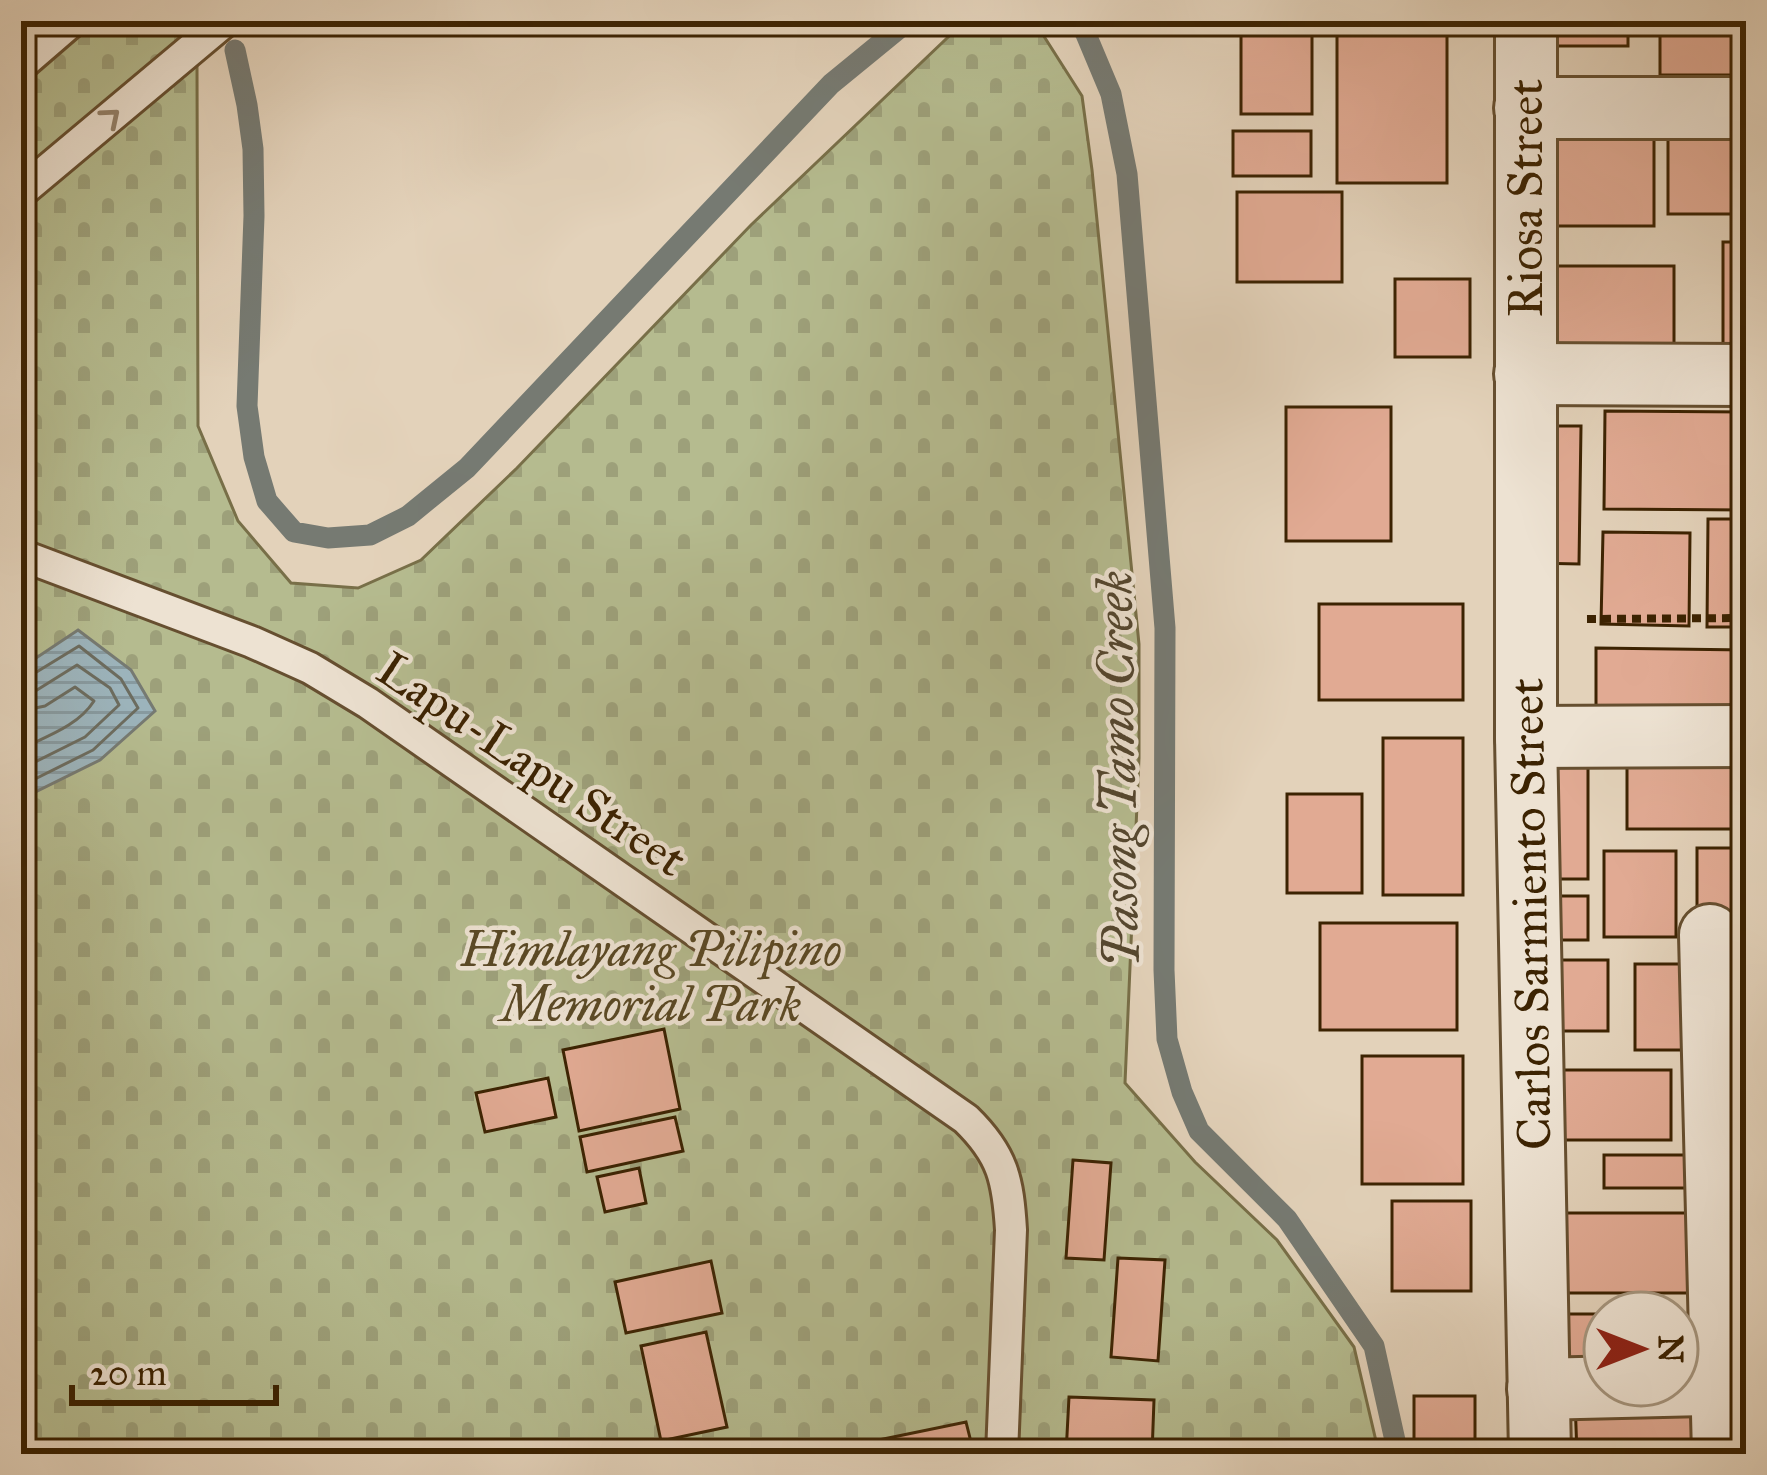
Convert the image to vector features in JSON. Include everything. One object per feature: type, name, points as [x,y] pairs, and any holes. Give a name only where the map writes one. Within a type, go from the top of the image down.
[{"type":"street","name":"Riosa Street","points":[[1525,374],[1526,21]]},
{"type":"street","points":[[1525,108],[1746,108]]},
{"type":"street","points":[[1525,374],[1746,375]]},
{"type":"street","name":"Carlos Sarmiento Street","points":[[1525,374],[1526,737],[1540,1454]]},
{"type":"street","points":[[1526,737],[1746,736]]},
{"type":"street","points":[[1710,934],[1733,1384],[1723,1454]]},
{"type":"street","points":[[1538,1389],[1733,1384]]},
{"type":"lane","points":[[21,64],[72,21]]},
{"type":"lane","points":[[21,192],[225,21]]},
{"type":"lane","name":"Lapu-Lapu Street","points":[[21,555],[310,668],[388,716],[966,1119],[987,1139],[1001,1163],[1009,1192],[1002,1454]]},
{"type":"path","points":[[1586,619],[1746,618]]},
{"type":"green space","name":"Himlayang Pilipino Memorial Park","points":[[21,21],[172,21],[197,66],[198,426],[238,521],[291,583],[358,588],[421,560],[517,468],[751,225],[965,21],[1020,21],[1038,27],[1082,96],[1139,644],[1139,758],[1125,1083],[1195,1162],[1277,1240],[1354,1347],[1379,1454],[21,1454]]},
{"type":"water","points":[[78,630],[131,670],[155,711],[100,760],[21,799],[21,668]]},
{"type":"building","points":[[1337,21],[1447,21],[1447,183],[1337,183]]},
{"type":"building","points":[[1552,21],[1628,21],[1628,46],[1552,46]]},
{"type":"building","points":[[1660,21],[1746,21],[1746,75],[1660,75]]},
{"type":"building","points":[[1241,31],[1312,31],[1312,114],[1241,114]]},
{"type":"building","points":[[1532,121],[1654,121],[1654,226],[1532,226]]},
{"type":"building","points":[[1668,122],[1746,122],[1746,214],[1668,214]]},
{"type":"building","points":[[1233,131],[1311,131],[1311,176],[1233,176]]},
{"type":"building","points":[[1237,192],[1342,192],[1342,282],[1237,282]]},
{"type":"building","points":[[1723,242],[1746,242],[1746,344],[1723,344]]},
{"type":"building","points":[[1554,266],[1674,266],[1674,348],[1554,348]]},
{"type":"building","points":[[1395,279],[1470,279],[1470,357],[1395,357]]},
{"type":"building","points":[[1286,407],[1391,407],[1391,541],[1286,541]]},
{"type":"building","points":[[1605,411],[1746,412],[1746,510],[1604,509]]},
{"type":"building","points":[[1533,426],[1581,426],[1579,564],[1532,563]]},
{"type":"building","points":[[1708,519],[1746,519],[1746,627],[1707,627]]},
{"type":"building","points":[[1603,532],[1690,533],[1689,626],[1601,624]]},
{"type":"building","points":[[1319,604],[1463,604],[1463,700],[1319,700]]},
{"type":"building","points":[[1596,648],[1746,650],[1746,728],[1596,726]]},
{"type":"building","points":[[1383,738],[1463,738],[1463,895],[1383,895]]},
{"type":"building","points":[[1538,754],[1588,754],[1588,879],[1538,879]]},
{"type":"building","points":[[1627,756],[1745,756],[1745,829],[1627,829]]},
{"type":"building","points":[[1287,794],[1362,794],[1362,893],[1287,893]]},
{"type":"building","points":[[1697,848],[1746,848],[1746,924],[1697,924]]},
{"type":"building","points":[[1604,851],[1676,851],[1676,937],[1604,937]]},
{"type":"building","points":[[1535,896],[1588,896],[1588,940],[1535,940]]},
{"type":"building","points":[[1320,923],[1457,923],[1457,1030],[1320,1030]]},
{"type":"building","points":[[1722,958],[1746,958],[1746,1011],[1722,1011]]},
{"type":"building","points":[[1547,960],[1608,960],[1608,1031],[1547,1031]]},
{"type":"building","points":[[1635,964],[1699,964],[1699,1050],[1635,1050]]},
{"type":"building","points":[[664,1029],[680,1109],[579,1131],[563,1050]]},
{"type":"building","points":[[1362,1056],[1463,1056],[1463,1184],[1362,1184]]},
{"type":"building","points":[[1558,1070],[1671,1070],[1671,1140],[1558,1140]]},
{"type":"building","points":[[548,1078],[556,1117],[485,1132],[476,1093]]},
{"type":"building","points":[[675,1117],[683,1151],[587,1172],[580,1137]]},
{"type":"building","points":[[1604,1155],[1690,1155],[1690,1188],[1604,1188]]},
{"type":"building","points":[[1073,1160],[1111,1163],[1104,1260],[1066,1258]]},
{"type":"building","points":[[639,1168],[646,1203],[605,1212],[597,1177]]},
{"type":"building","points":[[1392,1201],[1471,1201],[1471,1291],[1392,1291]]},
{"type":"building","points":[[1554,1213],[1690,1213],[1690,1289],[1554,1293]]},
{"type":"building","points":[[1118,1258],[1165,1260],[1158,1361],[1111,1357]]},
{"type":"building","points":[[711,1261],[722,1313],[626,1333],[615,1282]]},
{"type":"building","points":[[1562,1314],[1581,1314],[1581,1373],[1562,1373]]},
{"type":"building","points":[[1701,1314],[1704,1314],[1701,1373]]},
{"type":"building","points":[[706,1332],[727,1427],[661,1441],[641,1346]]},
{"type":"building","points":[[1701,1393],[1709,1393],[1712,1454],[1577,1454],[1575,1400],[1581,1400],[1581,1409],[1701,1409]]},
{"type":"building","points":[[1414,1396],[1475,1396],[1475,1454],[1414,1454]]},
{"type":"building","points":[[1069,1397],[1154,1400],[1152,1454],[1066,1454]]},
{"type":"building","points":[[966,1422],[974,1454],[871,1454],[869,1442]]},
{"type":"waterway","name":"Pasong Tamo Creek","points":[[235,50],[253,149],[247,406],[254,457],[267,501],[294,532],[328,538],[370,535],[408,516],[467,468],[831,84],[908,21]]},
{"type":"waterway","name":"Pasong Tamo Creek","points":[[1076,21],[1111,94],[1127,174],[1165,628],[1167,1039],[1199,1131],[1287,1219],[1374,1346],[1398,1454]]}]
